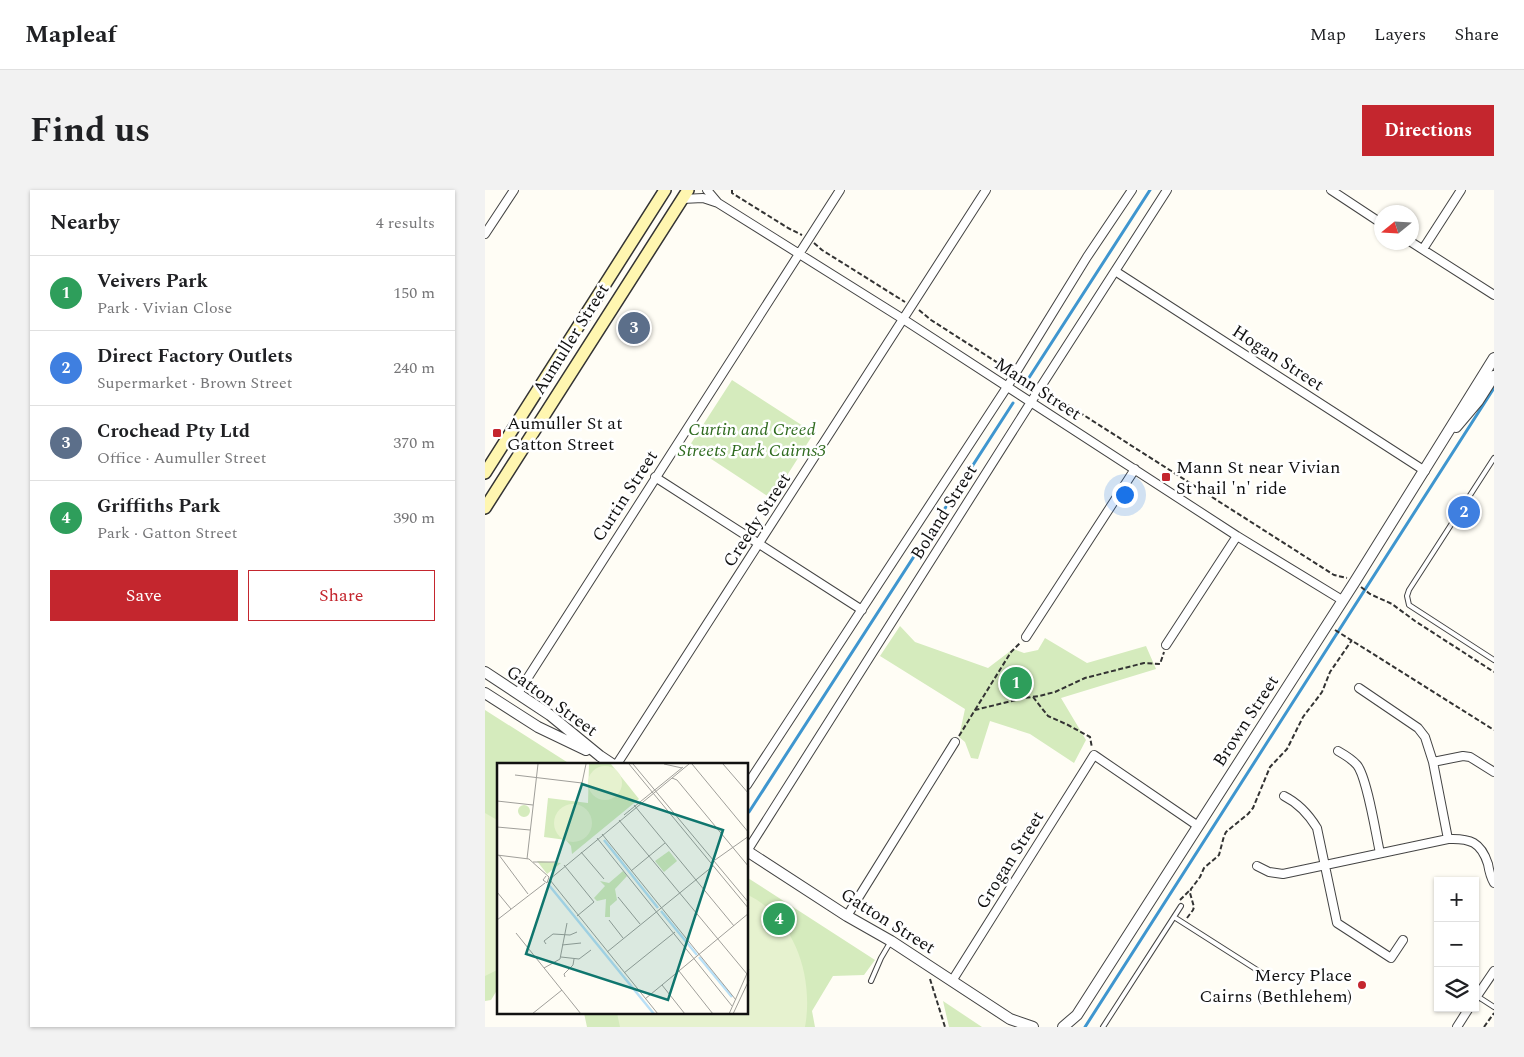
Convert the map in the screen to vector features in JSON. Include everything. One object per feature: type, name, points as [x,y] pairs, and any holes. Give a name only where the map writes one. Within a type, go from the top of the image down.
[{"type":"main road","name":"Aumuller Street","points":[[485,473],[641,227],[659,212],[667,190]]},
{"type":"main road","name":"Aumuller Street","points":[[485,508],[685,194]]},
{"type":"main road","points":[[491,463],[498,466],[504,464],[521,439],[540,422]]},
{"type":"street","points":[[485,234],[513,190]]},
{"type":"street","name":"Mann Street","points":[[707,190],[718,203]]},
{"type":"street","name":"Curtin Street","points":[[518,693],[840,190]]},
{"type":"street","name":"Creedy Street","points":[[618,763],[986,190]]},
{"type":"street","name":"Boland Street","points":[[749,782],[1007,387],[1087,257],[1132,190]]},
{"type":"street","name":"Boland Street","points":[[749,848],[1167,190]]},
{"type":"street","points":[[1331,190],[1374,218]]},
{"type":"street","points":[[1423,249],[1461,190]]},
{"type":"street","name":"Mann Street","points":[[685,194],[718,203],[903,319],[1237,536],[1342,600]]},
{"type":"street","points":[[1419,247],[1494,295]]},
{"type":"street","name":"Hogan Street","points":[[1115,271],[1425,471]]},
{"type":"street","name":"Brown Street","points":[[1073,1027],[1077,1015],[1342,600],[1357,585],[1460,411],[1493,363]]},
{"type":"street","name":"Brown Street","points":[[1442,444],[1477,401],[1494,376]]},
{"type":"street","points":[[1026,637],[1135,469]]},
{"type":"street","points":[[655,477],[862,610]]},
{"type":"street","points":[[1166,645],[1237,536]]},
{"type":"street","name":"Gatton Street","points":[[485,672],[550,715],[610,763]]},
{"type":"street","points":[[1359,688],[1418,728],[1425,737],[1433,762],[1448,839]]},
{"type":"street","name":"Gatton Street","points":[[485,692],[538,727],[600,756]]},
{"type":"street","points":[[508,708],[518,693]]},
{"type":"street","points":[[847,916],[955,742]]},
{"type":"street","points":[[1339,751],[1359,767],[1364,779],[1380,853]]},
{"type":"street","points":[[1094,755],[1199,826]]},
{"type":"street","name":"Grogan Street","points":[[952,980],[1094,755]]},
{"type":"street","points":[[1433,762],[1463,756],[1470,757],[1494,772]]},
{"type":"street","points":[[1284,796],[1310,817],[1317,828],[1337,923],[1391,958],[1403,940]]},
{"type":"street","points":[[1257,866],[1269,872],[1283,874],[1448,839],[1461,838],[1479,846],[1485,854],[1494,883]]},
{"type":"street","name":"Gatton Street","points":[[749,852],[847,916],[891,941],[952,980],[1014,1023],[1033,1027]]},
{"type":"street","points":[[1479,994],[1494,971]]},
{"type":"street","points":[[1457,1027],[1466,1012]]},
{"type":"street","name":"Brown Street","points":[[1063,1027],[1077,1015]]},
{"type":"lane","points":[[1494,458],[1409,590],[1407,596],[1409,605],[1494,660]]},
{"type":"lane","points":[[1103,1027],[1180,907]]},
{"type":"lane","points":[[1174,916],[1265,975]]},
{"type":"lane","points":[[871,981],[891,941]]},
{"type":"lane","points":[[1479,1000],[1494,1007]]},
{"type":"path","points":[[732,190],[732,193],[809,239],[822,250],[923,312],[931,320],[1015,374],[1060,400],[1334,575],[1346,578],[1370,594],[1392,604],[1494,672]]},
{"type":"path","points":[[1334,629],[1494,730]]},
{"type":"path","points":[[955,742],[1011,652],[1026,637]]},
{"type":"path","points":[[1180,907],[1179,902],[1200,877],[1204,868],[1219,855],[1226,832],[1253,808],[1269,767],[1287,749],[1303,717],[1322,692],[1330,672],[1352,640]]},
{"type":"path","points":[[975,710],[1055,692],[1085,678],[1135,665],[1144,663],[1160,664],[1166,645]]},
{"type":"path","points":[[1033,697],[1047,716],[1068,725],[1090,738],[1094,755]]},
{"type":"path","points":[[1183,922],[1193,910],[1194,904],[1190,893],[1191,889]]},
{"type":"path","points":[[926,964],[945,1027]]},
{"type":"path","points":[[1484,1027],[1494,1013]]},
{"type":"green space","name":"Curtin and Creed Streets Park Cairns3","points":[[732,380],[814,433],[772,499],[690,445]]},
{"type":"green space","points":[[900,626],[915,642],[988,668],[1013,649],[1024,653],[1038,650],[1045,638],[1087,663],[1146,646],[1156,669],[1061,698],[1086,740],[1074,763],[1030,734],[990,721],[978,759],[971,758],[965,742],[959,737],[965,709],[880,656]]},
{"type":"green space","points":[[485,710],[568,763],[497,763],[497,990],[491,1000],[485,1001]]},
{"type":"green space","points":[[485,813],[497,820],[497,970],[485,976]]},
{"type":"green space","points":[[749,879],[875,960],[864,975],[833,976],[812,1011],[815,1027],[587,1027],[584,1014],[749,1014]]},
{"type":"green space","points":[[749,896],[764,905],[778,918],[789,934],[803,969],[807,989],[805,1027],[620,1027],[617,1014],[749,1014]]},
{"type":"green space","points":[[943,1001],[982,1027],[949,1027]]},
{"type":"waterway","points":[[1023,387],[1150,190]]},
{"type":"waterway","points":[[1085,1027],[1494,388]]},
{"type":"waterway","points":[[749,812],[1013,403]]},
{"type":"place","name":"Crochead Pty Ltd","points":[[634,328]]},
{"type":"place","name":"Aumuller St at Gatton Street","points":[[497,433]]},
{"type":"place","name":"Mann St near Vivian St hail 'n' ride","points":[[1166,477]]},
{"type":"place","name":"Direct Factory Outlets","points":[[1464,512]]},
{"type":"place","name":"Veivers Park","points":[[1016,683]]},
{"type":"place","name":"Griffiths Park","points":[[779,919]]},
{"type":"place","name":"Mercy Place Cairns (Bethlehem)","points":[[1362,985]]}]
